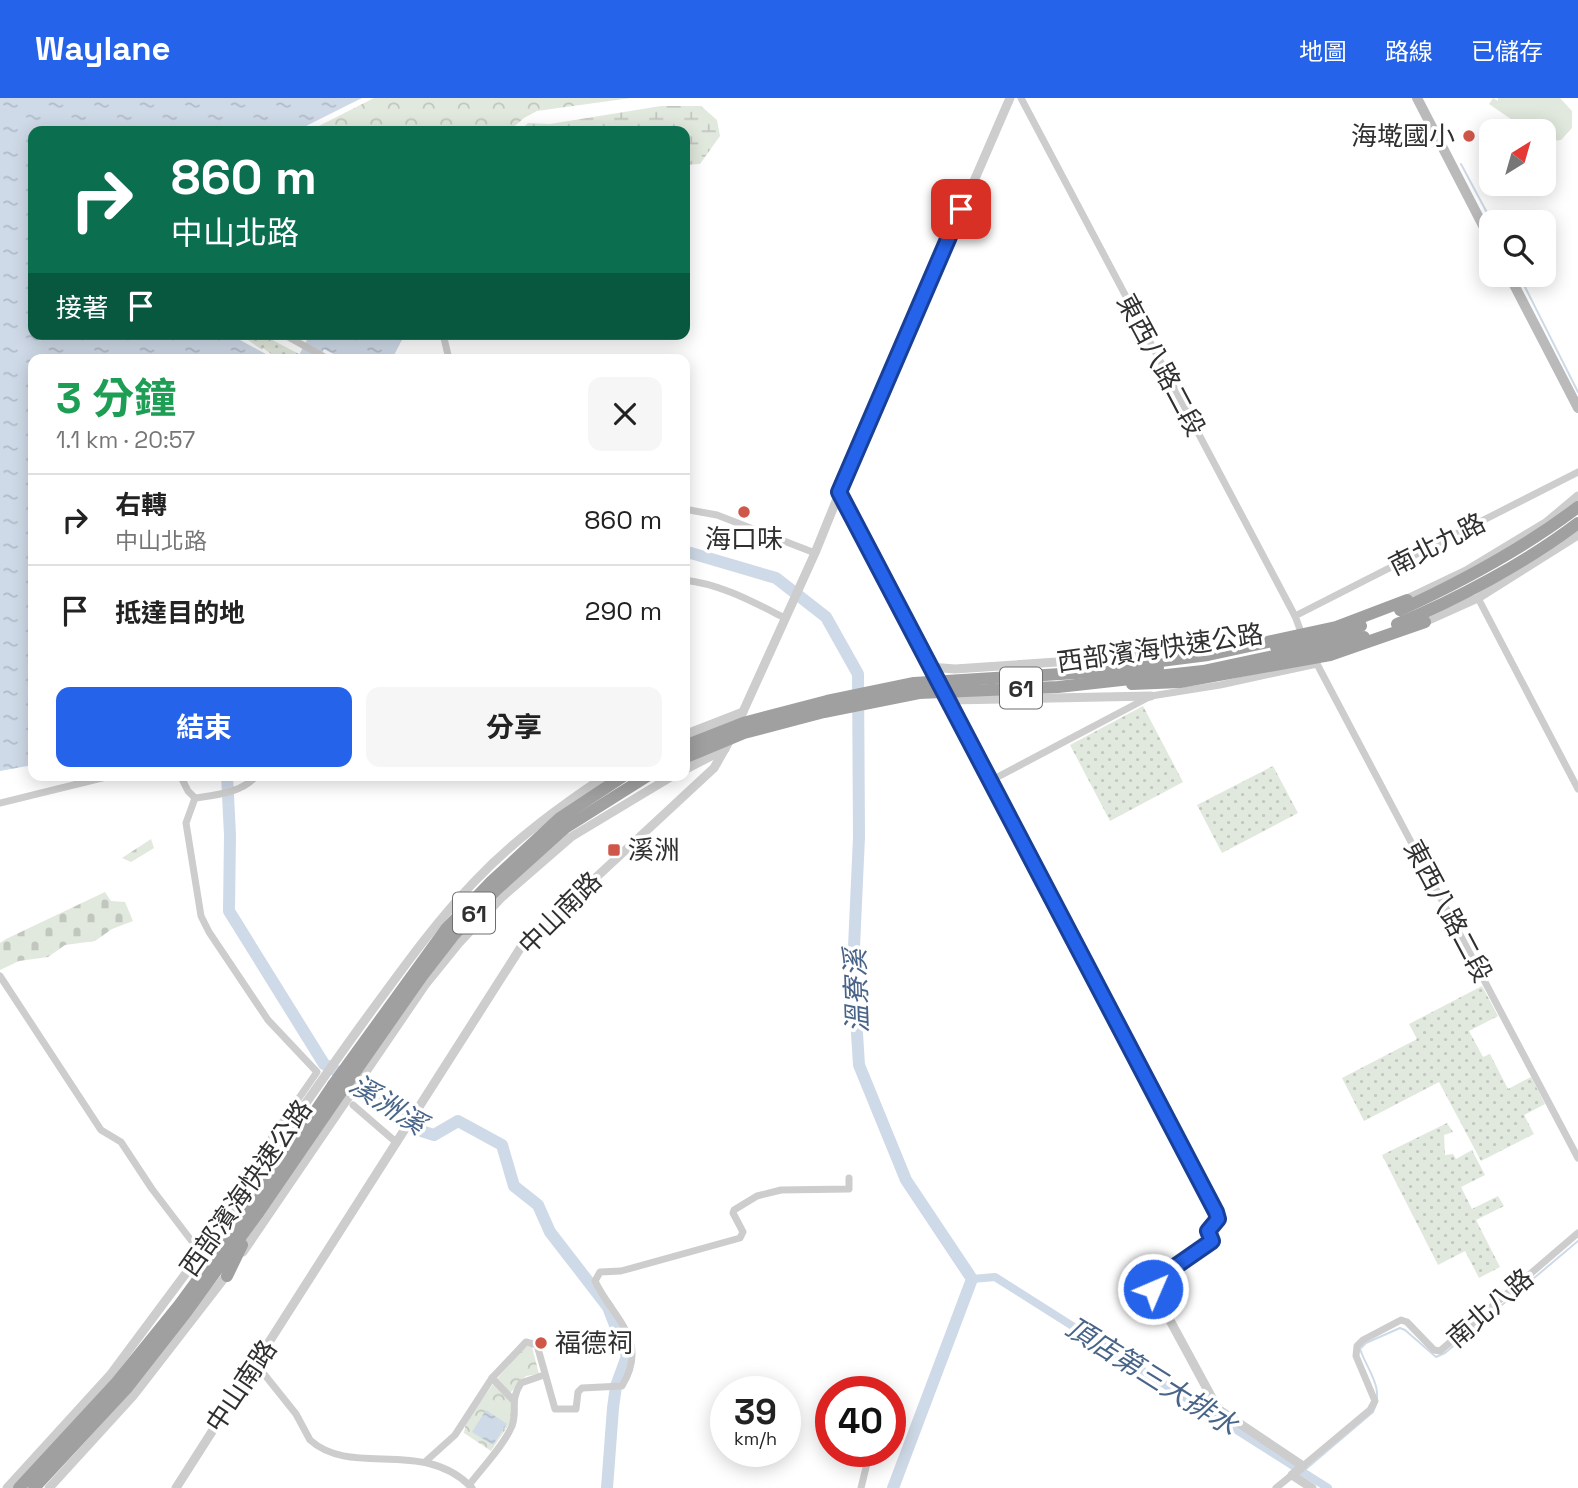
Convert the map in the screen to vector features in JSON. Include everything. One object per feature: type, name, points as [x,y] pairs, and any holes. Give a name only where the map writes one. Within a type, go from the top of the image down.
[{"type":"highway","name":"西部濱海快速公路","points":[[1472,589],[1578,507]]},
{"type":"highway","name":"西部濱海快速公路","points":[[690,756],[744,733],[824,712],[919,693],[1058,687],[1203,671],[1362,631],[1472,589],[1578,523]]},
{"type":"highway","points":[[1065,674],[1208,655],[1336,627],[1407,600]]},
{"type":"highway","points":[[1058,687],[1180,682],[1270,667],[1330,655],[1425,622]]},
{"type":"highway","name":"西部濱海快速公路","points":[[690,744],[743,723],[827,701],[914,683],[1185,666],[1362,631]]},
{"type":"highway","name":"西部濱海快速公路","points":[[33,1488],[126,1389],[187,1311],[333,1085],[446,929],[491,882],[560,818],[616,781]]},
{"type":"highway","name":"西部濱海快速公路","points":[[19,1488],[117,1382],[255,1209],[453,936],[496,890],[565,828],[639,781]]},
{"type":"highway","points":[[198,1251],[255,1209]]},
{"type":"highway","points":[[227,1276],[255,1209]]},
{"type":"main road","points":[[1417,98],[1479,218]]},
{"type":"main road","points":[[1514,287],[1578,408]]},
{"type":"street","name":"中山南路","points":[[176,1488],[521,947],[714,768],[726,749],[815,553],[1010,98]]},
{"type":"street","name":"東西八路二段","points":[[1021,98],[1295,616],[1301,632]]},
{"type":"street","points":[[299,340],[320,354]]},
{"type":"street","name":"南北九路","points":[[1295,616],[1578,471]]},
{"type":"street","points":[[839,492],[1218,1219],[1208,1231],[1212,1241],[1153,1282],[1153,1289],[1218,1409],[1303,1466],[1276,1488]]},
{"type":"street","points":[[930,667],[956,668],[1139,657],[1236,645],[1301,632],[1407,600],[1466,571],[1529,533],[1578,496]]},
{"type":"street","points":[[690,510],[717,515],[815,553]]},
{"type":"street","points":[[949,700],[1151,696],[1220,685],[1317,664],[1425,622],[1472,589],[1578,535]]},
{"type":"street","points":[[690,581],[735,593],[785,618]]},
{"type":"street","points":[[1472,589],[1578,789]]},
{"type":"street","name":"東西八路二段","points":[[1317,664],[1578,1158]]},
{"type":"street","points":[[990,781],[1151,696]]},
{"type":"street","points":[[690,733],[743,712]]},
{"type":"street","points":[[690,767],[726,749]]},
{"type":"street","points":[[0,803],[90,781]]},
{"type":"street","points":[[183,781],[188,792],[195,798],[249,786],[253,781]]},
{"type":"street","points":[[7,1488],[111,1374],[431,931],[475,881],[550,814],[598,781]]},
{"type":"street","points":[[49,1488],[134,1396],[227,1276],[350,1102],[368,1069],[425,985],[502,897],[571,837],[662,781]]},
{"type":"street","points":[[195,798],[186,823],[201,916],[268,1020],[317,1072],[198,1251]]},
{"type":"street","points":[[0,976],[101,1130],[121,1142],[198,1251]]},
{"type":"street","points":[[350,1102],[397,1143]]},
{"type":"street","points":[[425,1462],[455,1435],[492,1378],[526,1342],[537,1345],[555,1409],[576,1409],[578,1392],[582,1388],[622,1386],[633,1351],[621,1321],[595,1281],[600,1272],[621,1270],[740,1238],[743,1232],[734,1210],[757,1196],[781,1190],[849,1189],[849,1178]]},
{"type":"street","name":"南北八路","points":[[1303,1466],[1370,1410],[1375,1401],[1356,1356],[1357,1346],[1363,1340],[1401,1321],[1407,1322],[1434,1350],[1440,1351],[1578,1233]]},
{"type":"street","points":[[257,1364],[282,1394],[316,1445],[332,1454],[404,1458],[425,1462],[442,1468],[470,1487],[510,1430],[514,1418],[513,1400],[521,1383],[544,1375]]},
{"type":"street","points":[[492,1378],[513,1400]]},
{"type":"street","points":[[861,1488],[866,1467]]},
{"type":"street","points":[[1292,1475],[1312,1488]]},
{"type":"green space","points":[[374,98],[631,98],[537,111],[515,126],[319,126]]},
{"type":"green space","points":[[1493,98],[1498,101],[1498,98],[1560,98],[1572,111],[1572,128],[1561,140],[1556,141],[1556,119],[1511,119],[1489,104]]},
{"type":"green space","points":[[661,106],[701,106],[717,120],[720,136],[700,164],[690,165],[690,126],[525,126],[528,123],[550,124]]},
{"type":"green space","points":[[248,340],[272,340],[299,354],[271,354],[263,348],[262,350]]},
{"type":"green space","points":[[1143,706],[1183,782],[1110,821],[1070,745]]},
{"type":"green space","points":[[1273,766],[1298,813],[1222,853],[1197,805]]},
{"type":"green space","points":[[151,839],[154,848],[131,862],[122,858]]},
{"type":"green space","points":[[105,892],[111,901],[125,902],[133,921],[112,929],[95,941],[65,945],[48,957],[19,961],[0,970],[0,943]]},
{"type":"green space","points":[[1482,986],[1498,1016],[1469,1031],[1483,1057],[1490,1054],[1508,1089],[1531,1077],[1545,1104],[1524,1115],[1534,1134],[1481,1161],[1439,1082],[1364,1121],[1342,1078],[1417,1039],[1409,1024]]},
{"type":"green space","points":[[1447,1123],[1453,1132],[1444,1135],[1445,1155],[1453,1154],[1456,1159],[1472,1150],[1485,1175],[1461,1187],[1472,1209],[1498,1196],[1504,1206],[1476,1220],[1500,1267],[1479,1278],[1465,1251],[1438,1265],[1382,1155]]},
{"type":"green space","points":[[525,1346],[532,1347],[539,1374],[526,1376],[511,1392],[512,1420],[491,1451],[464,1433],[466,1422]]},
{"type":"water","points":[[0,98],[362,98],[306,126],[28,126],[28,340],[240,340],[266,354],[28,354],[28,766],[0,771]]},
{"type":"water","points":[[307,340],[402,340],[395,354],[334,354],[324,349],[322,354],[300,354]]},
{"type":"water","points":[[486,1410],[507,1424],[493,1445],[472,1432]]},
{"type":"waterway","points":[[1461,164],[1486,210]]},
{"type":"waterway","points":[[1525,287],[1578,392]]},
{"type":"waterway","name":"溫寮溪","points":[[690,553],[776,578],[826,617],[858,674],[859,837],[853,969],[859,1065],[906,1180],[972,1279],[893,1488]]},
{"type":"waterway","name":"溪洲溪","points":[[227,781],[229,911],[324,1064],[367,1088],[418,1130],[434,1135],[458,1121],[502,1145],[514,1186],[538,1205],[550,1232],[608,1307],[627,1356],[616,1386],[607,1488]]},
{"type":"waterway","points":[[1306,1469],[1373,1412],[1376,1388],[1360,1349],[1366,1343],[1400,1328],[1436,1357],[1445,1353],[1578,1241]]},
{"type":"waterway","name":"頂店第三大排水","points":[[972,1279],[995,1277],[1328,1488]]},
{"type":"place","name":"海墘國小","points":[[1469,136]]},
{"type":"place","name":"海口味","points":[[744,512]]},
{"type":"place","name":"溪洲","points":[[614,850]]},
{"type":"place","name":"福德祠","points":[[541,1343]]},
{"type":"route","points":[[961,209],[839,492],[1216,1212],[1218,1219],[1208,1231],[1212,1241],[1153,1282],[1153,1289]]}]
